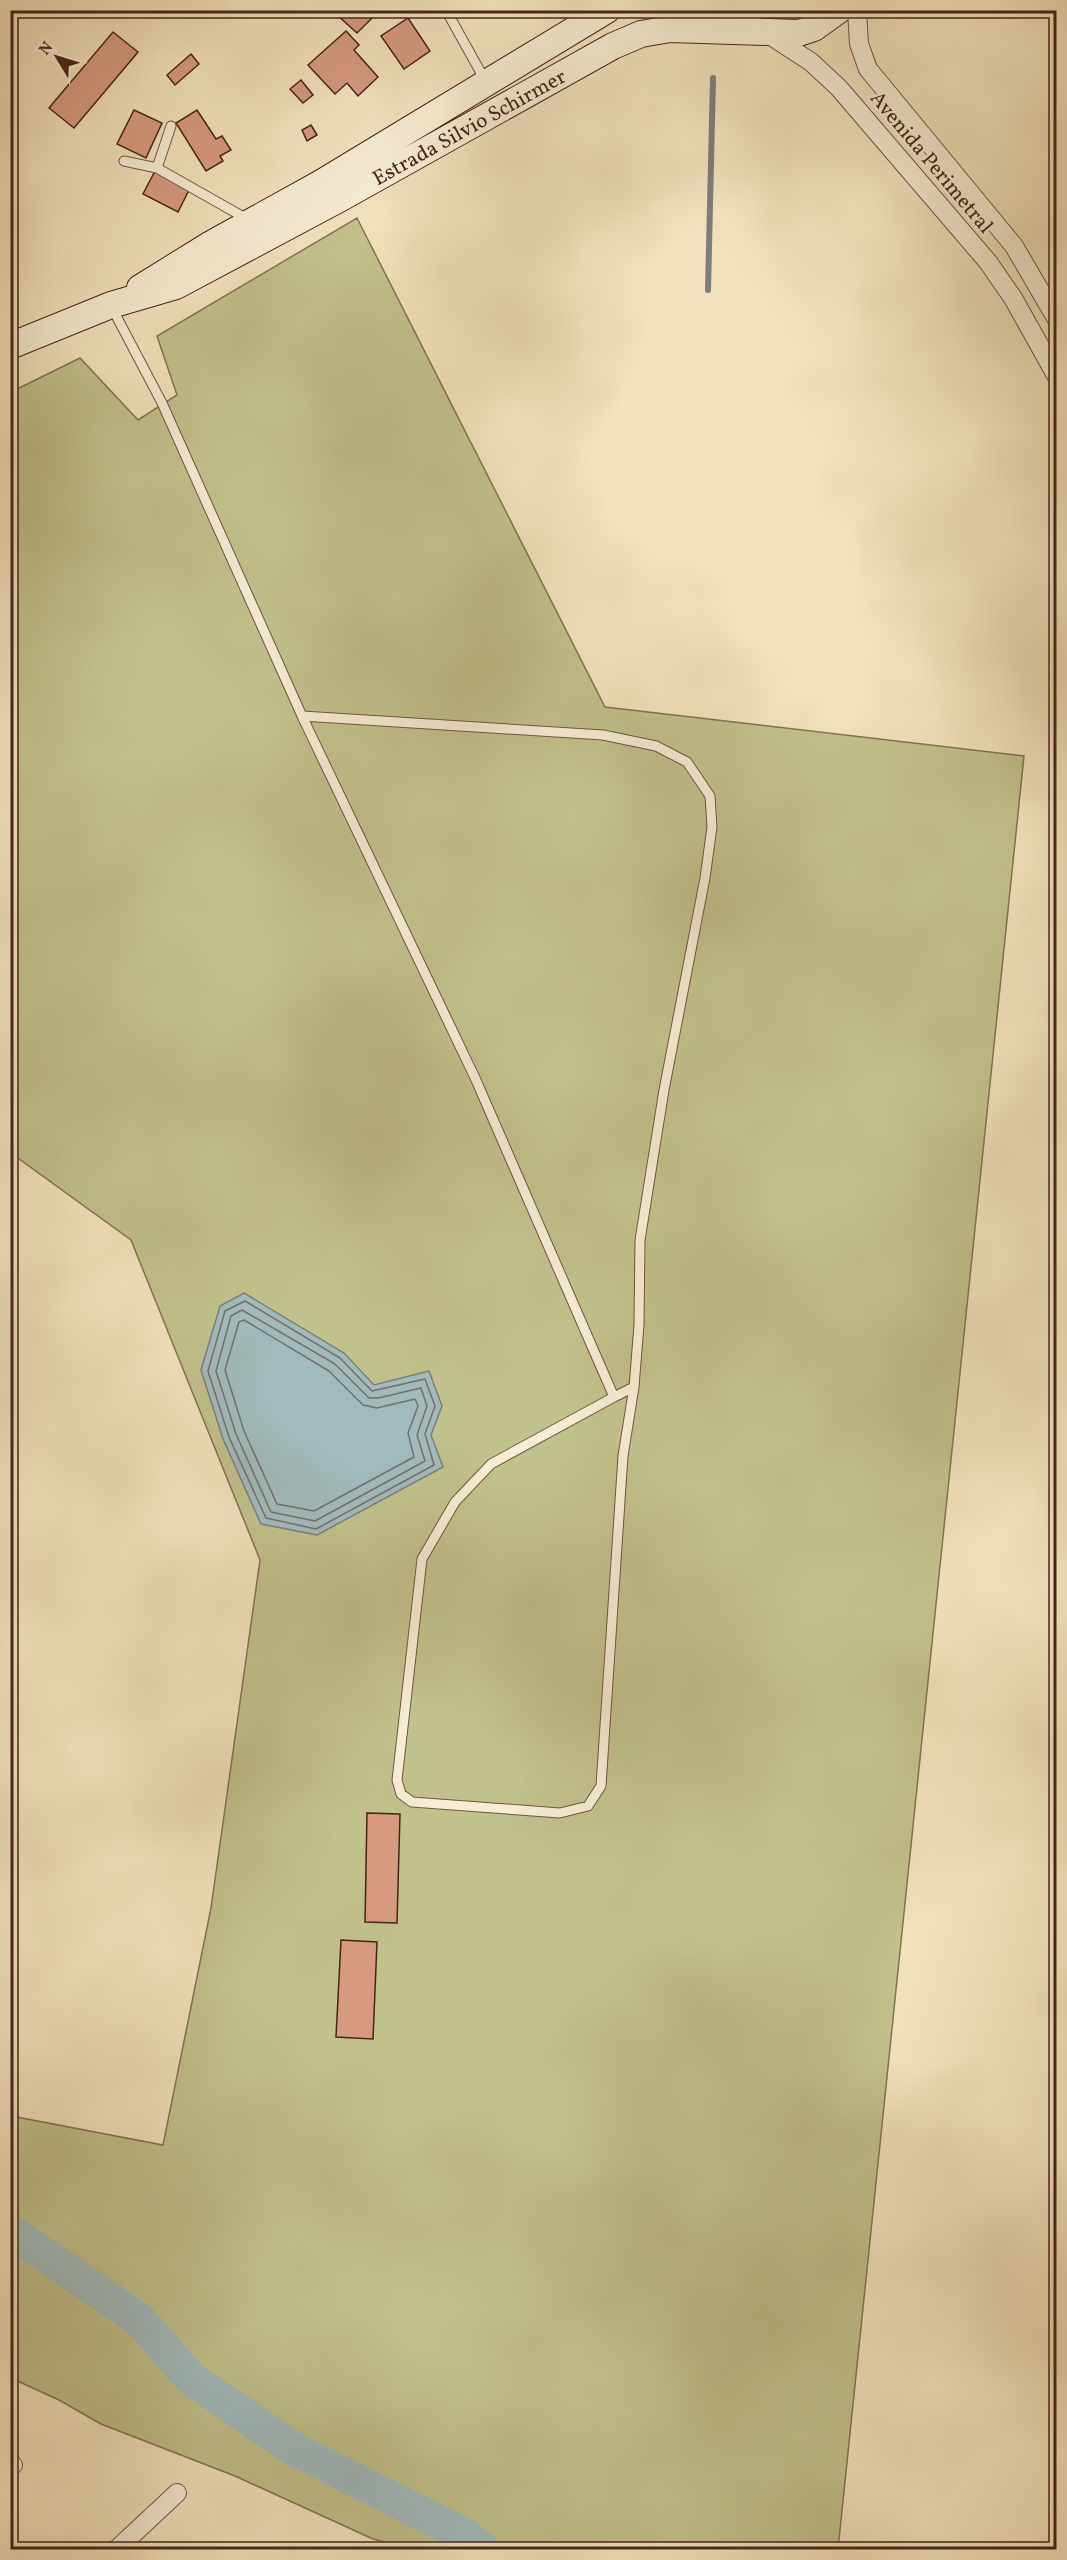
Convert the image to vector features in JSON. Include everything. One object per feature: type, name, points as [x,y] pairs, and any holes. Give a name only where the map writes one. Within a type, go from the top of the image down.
[{"type":"street","name":"Estrada Silvio Schirmer","points":[[111,305],[607,10]]},
{"type":"street","name":"Avenida Perimetral","points":[[738,10],[747,20],[811,62],[839,88],[988,262],[1013,298],[1056,375]]},
{"type":"street","name":"Estrada Silvio Schirmer","points":[[10,346],[111,305],[176,286],[341,198],[613,46],[641,34],[670,29],[782,33],[806,31],[828,20],[838,10]]},
{"type":"street","name":"Avenida Perimetral","points":[[857,10],[859,44],[868,69],[1014,246],[1056,318]]},
{"type":"street","points":[[116,2550],[177,2493]]},
{"type":"lane","points":[[446,10],[487,83]]},
{"type":"lane","points":[[157,168],[171,126]]},
{"type":"lane","points":[[124,161],[157,168],[252,222]]},
{"type":"lane","points":[[111,305],[162,403],[302,716],[476,1080],[614,1397]]},
{"type":"lane","points":[[302,716],[603,735],[656,746],[687,762],[710,796],[712,827],[705,878],[664,1090],[640,1240],[639,1325],[634,1387],[623,1456],[601,1786],[588,1806],[560,1813],[412,1802],[401,1794],[397,1780],[422,1559],[455,1502],[491,1464],[634,1387]]},
{"type":"green space","points":[[357,218],[605,707],[1024,756],[838,2549],[412,2549],[373,2539],[235,2476],[101,2424],[59,2400],[11,2378],[11,2116],[163,2145],[211,1908],[260,1560],[131,1240],[11,1153],[11,392],[80,358],[138,420],[177,395],[157,336]]},
{"type":"water","points":[[244,1293],[344,1353],[374,1385],[429,1371],[442,1406],[431,1435],[443,1467],[317,1535],[261,1524],[223,1439],[201,1370],[220,1306]]},
{"type":"building","points":[[338,10],[376,10],[378,12],[357,33],[336,14]]},
{"type":"building","points":[[408,18],[430,51],[404,69],[381,36]]},
{"type":"building","points":[[346,31],[359,45],[354,50],[378,77],[358,96],[347,83],[335,94],[308,65]]},
{"type":"building","points":[[113,32],[138,52],[74,128],[49,108]]},
{"type":"building","points":[[191,54],[199,64],[175,85],[167,75]]},
{"type":"building","points":[[301,80],[313,95],[303,103],[290,89]]},
{"type":"building","points":[[134,110],[162,123],[146,158],[117,144]]},
{"type":"building","points":[[197,110],[216,139],[222,136],[231,150],[220,156],[223,161],[206,171],[176,123]]},
{"type":"building","points":[[311,125],[317,135],[307,141],[302,130]]},
{"type":"building","points":[[155,171],[189,190],[178,212],[143,194]]},
{"type":"building","points":[[367,1813],[400,1814],[397,1923],[365,1922]]},
{"type":"building","points":[[341,1940],[377,1942],[373,2039],[336,2037]]},
{"type":"waterway","points":[[708,290],[713,78]]},
{"type":"waterway","points":[[10,2231],[141,2321],[190,2378],[294,2449],[467,2536],[483,2550]]}]
